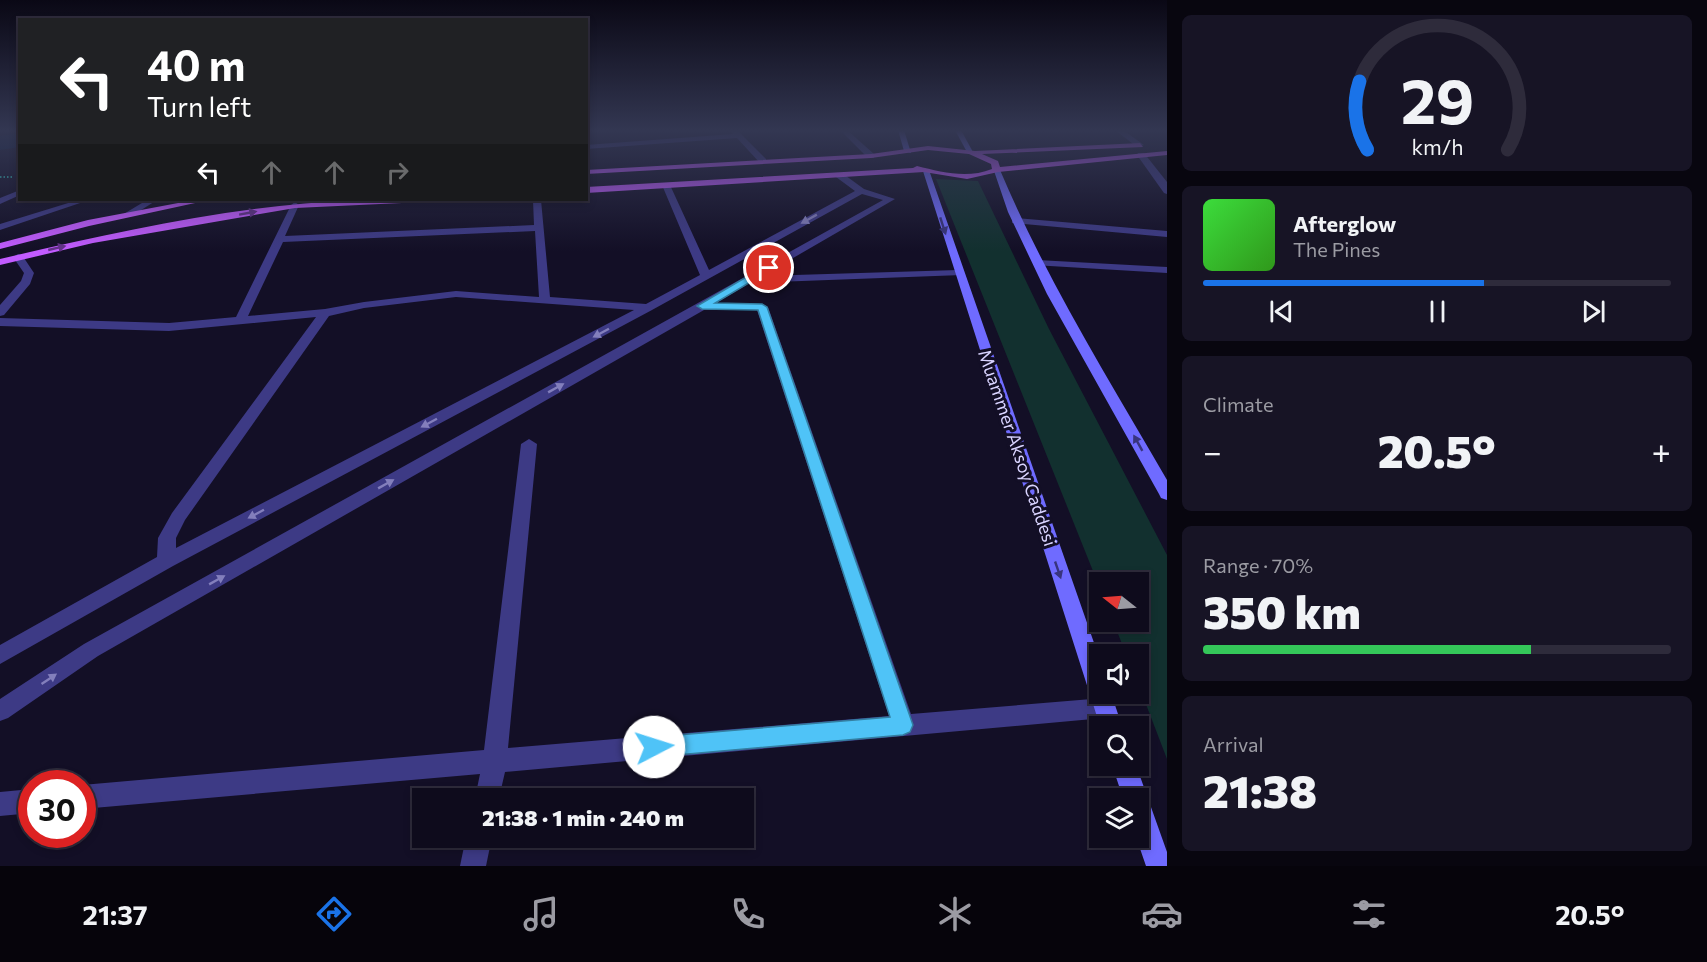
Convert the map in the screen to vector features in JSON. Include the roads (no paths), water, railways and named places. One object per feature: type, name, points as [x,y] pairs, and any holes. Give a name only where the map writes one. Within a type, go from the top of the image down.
[{"type":"main road","points":[[588,172],[612,170]]},
{"type":"main road","points":[[588,190],[918,170]]},
{"type":"main road","name":"Muammer Aksoy Caddesi","points":[[925,170],[1107,716]]},
{"type":"main road","points":[[928,170],[968,176],[995,170]]},
{"type":"main road","points":[[996,170],[1015,221],[1037,263],[1167,494]]},
{"type":"main road","points":[[0,246],[127,215],[200,201]]},
{"type":"main road","points":[[0,262],[103,238],[295,205],[381,201]]},
{"type":"main road","points":[[1149,838],[1159,866]]},
{"type":"street","points":[[1154,170],[1167,191]]},
{"type":"street","points":[[0,711],[92,651],[891,199],[861,191],[839,175]]},
{"type":"street","points":[[666,185],[706,275]]},
{"type":"street","points":[[0,656],[166,561],[648,308],[861,191]]},
{"type":"street","points":[[0,201],[18,193]]},
{"type":"street","points":[[0,226],[82,201]]},
{"type":"street","points":[[127,215],[151,201]]},
{"type":"street","points":[[537,201],[545,301]]},
{"type":"street","points":[[240,321],[295,205]]},
{"type":"street","points":[[1015,221],[1167,234]]},
{"type":"street","points":[[279,239],[540,228]]},
{"type":"street","points":[[0,312],[26,282],[29,273],[18,257]]},
{"type":"street","points":[[1037,263],[1167,270]]},
{"type":"street","points":[[748,280],[958,273]]},
{"type":"street","points":[[0,322],[169,327],[325,313],[364,305],[456,294],[648,308]]},
{"type":"street","points":[[702,306],[762,307],[903,725]]},
{"type":"street","points":[[166,561],[167,538],[178,517],[325,313]]},
{"type":"street","points":[[489,788],[495,761],[529,444]]},
{"type":"street","points":[[96,795],[903,725],[1089,718]]},
{"type":"street","points":[[0,804],[18,802]]},
{"type":"street","points":[[473,866],[477,848]]}]
